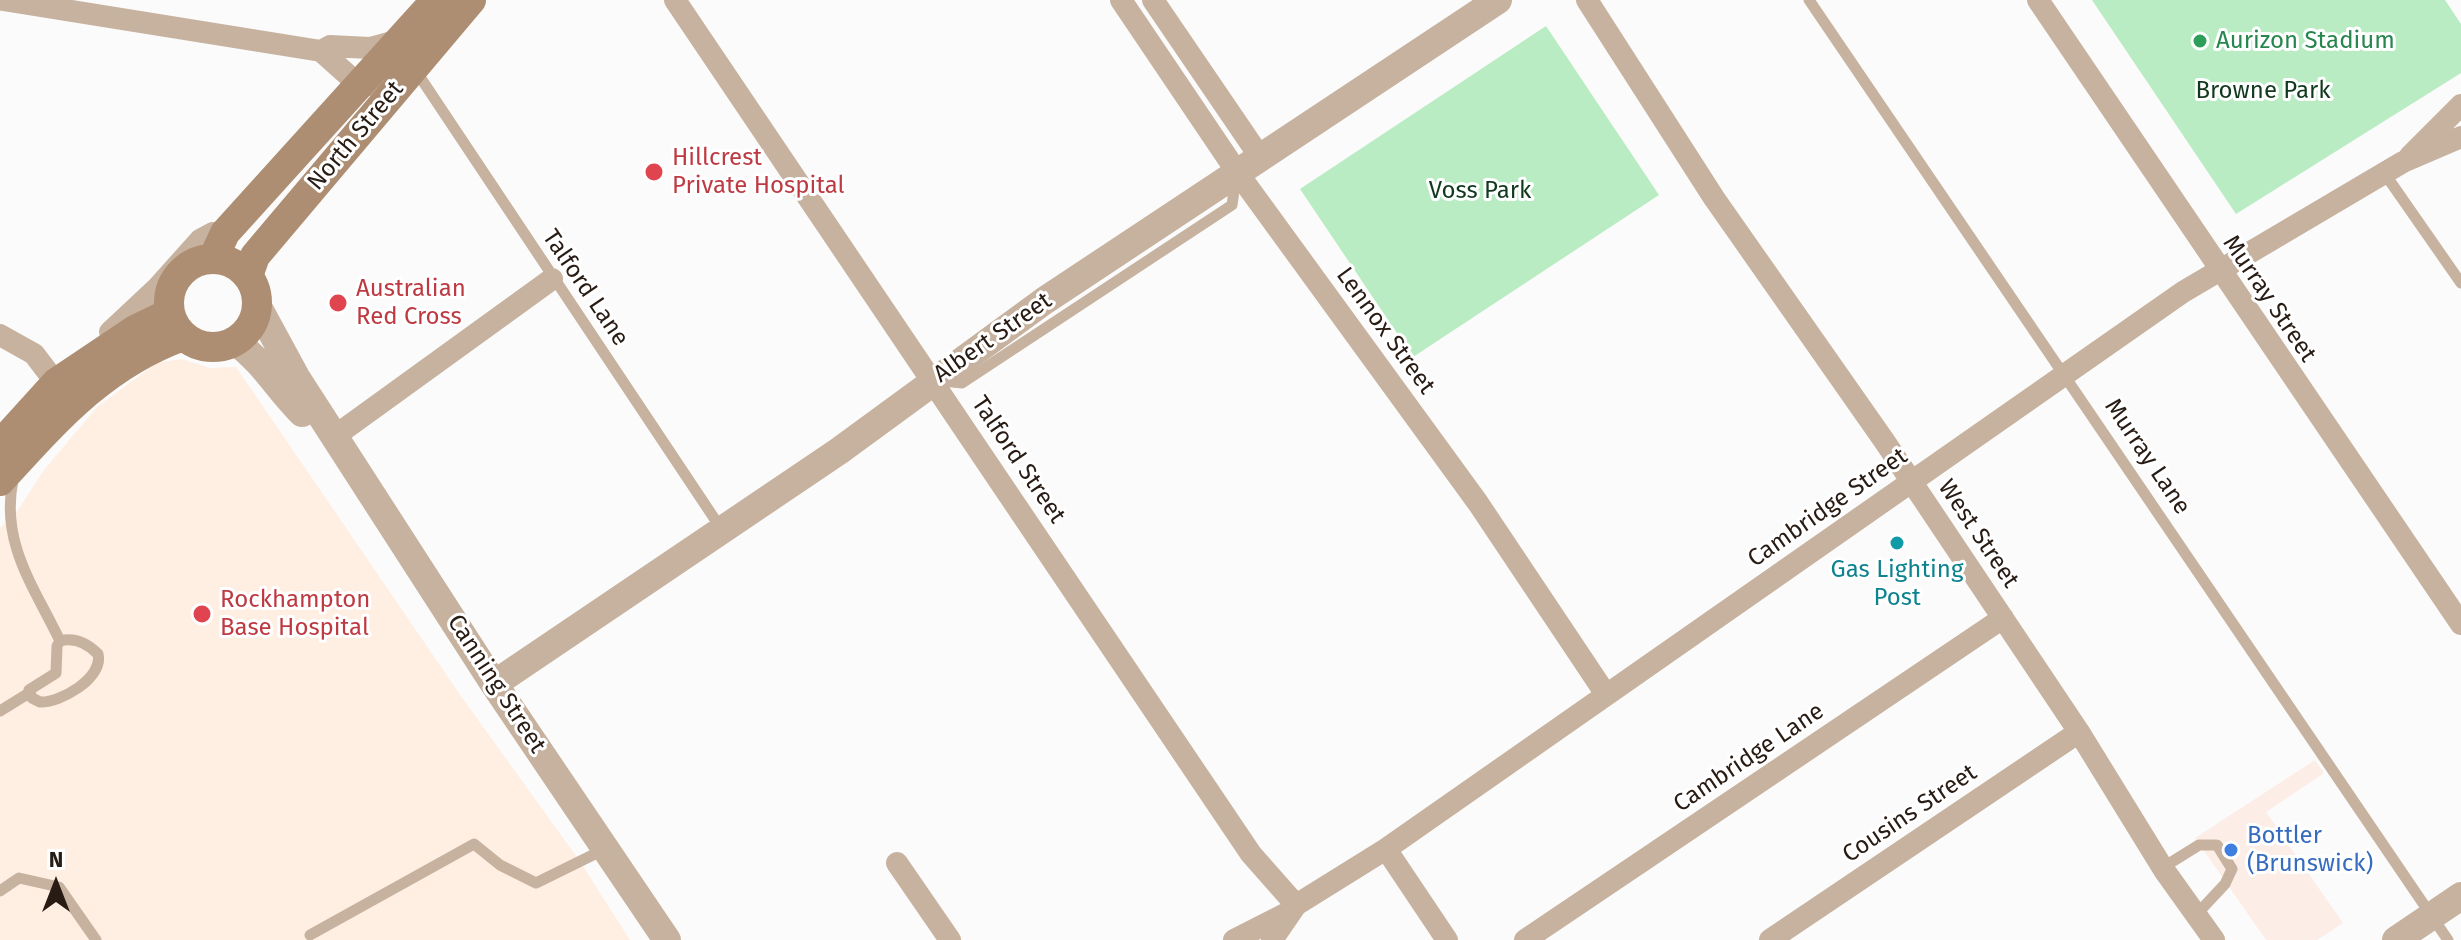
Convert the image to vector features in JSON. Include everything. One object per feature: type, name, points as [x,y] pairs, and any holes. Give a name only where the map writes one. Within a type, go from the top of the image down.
[{"type":"main road","name":"North Street","points":[[176,324],[170,294],[175,280],[219,246],[436,0]]},
{"type":"main road","name":"North Street","points":[[248,276],[255,256],[471,0]]},
{"type":"main road","points":[[176,324],[206,347],[235,341],[246,333],[258,307],[257,294],[248,276],[219,246]]},
{"type":"main road","name":"North Street","points":[[0,481],[31,447],[90,359],[176,324]]},
{"type":"main road","name":"North Street","points":[[0,445],[65,393],[134,356],[176,324]]},
{"type":"street","points":[[3,0],[321,51],[359,85],[406,77]]},
{"type":"street","name":"Talford Street","points":[[675,0],[1251,854],[1294,908]]},
{"type":"street","name":"Lennox Street","points":[[1121,0],[1249,165],[1605,693]]},
{"type":"street","name":"Lennox Street","points":[[1153,0],[1249,165]]},
{"type":"street","name":"Albert Street","points":[[494,684],[839,451],[933,379],[1498,0]]},
{"type":"street","name":"West Street","points":[[1587,0],[1714,198],[1912,482],[2079,732],[2162,868],[2214,940]]},
{"type":"street","name":"Murray Street","points":[[2038,0],[2218,270],[2461,624]]},
{"type":"street","points":[[321,51],[330,46],[370,48],[400,40]]},
{"type":"street","name":"Cambridge Street","points":[[2394,168],[2461,105]]},
{"type":"street","name":"Cambridge Street","points":[[1234,940],[1294,908],[1386,849],[1605,693],[2218,270],[2394,168],[2461,137]]},
{"type":"street","name":"North Street","points":[[90,359],[107,335],[140,306],[200,240],[213,233],[219,246]]},
{"type":"street","points":[[331,431],[552,279]]},
{"type":"street","name":"Canning Street","points":[[258,307],[331,431],[494,684],[667,940]]},
{"type":"street","points":[[0,335],[34,354],[65,393]]},
{"type":"street","name":"Canning Street","points":[[235,341],[262,362],[284,394],[303,414],[331,431]]},
{"type":"street","name":"Cambridge Lane","points":[[1525,940],[2003,618]]},
{"type":"street","name":"Cousins Street","points":[[1770,940],[2079,732]]},
{"type":"street","points":[[1386,849],[1447,940]]},
{"type":"street","points":[[897,863],[950,940]]},
{"type":"street","points":[[2396,940],[2461,896]]},
{"type":"street","name":"Cambridge Street","points":[[1272,940],[1294,908]]},
{"type":"lane","name":"Murray Lane","points":[[1809,0],[2448,940]]},
{"type":"lane","name":"Talford Lane","points":[[406,77],[552,279],[723,530]]},
{"type":"lane","points":[[2394,168],[2461,283]]},
{"type":"lane","points":[[31,447],[9,489],[3,514],[8,557],[49,616],[60,641]]},
{"type":"lane","points":[[0,711],[56,673],[60,641],[68,639],[91,647],[100,661],[87,680],[51,701],[40,702],[29,693]]},
{"type":"lane","points":[[310,935],[474,844],[500,865],[536,883],[605,849]]},
{"type":"lane","points":[[2162,868],[2199,845],[2217,845],[2232,869],[2225,884],[2196,915]]},
{"type":"lane","points":[[0,891],[19,878],[59,887],[96,940]]},
{"type":"shaded area","name":"Rockhampton Base Hospital","points":[[182,359],[210,368],[236,367],[463,699],[579,860],[630,940],[0,940],[0,528],[18,510],[44,470],[98,406],[157,363]]},
{"type":"shaded area","points":[[2315,760],[2324,773],[2266,812],[2343,923],[2317,940],[2266,940],[2195,838]]},
{"type":"green space","name":"Browne Park","points":[[2092,0],[2445,0],[2461,24],[2461,73],[2236,214]]},
{"type":"green space","name":"Voss Park","points":[[1546,26],[1659,195],[1413,357],[1300,189]]},
{"type":"place","name":"Aurizon Stadium","points":[[2200,41]]},
{"type":"place","name":"Hillcrest Private Hospital","points":[[654,172]]},
{"type":"place","name":"Australian Red Cross","points":[[338,303]]},
{"type":"place","name":"Gas Lighting Post","points":[[1897,543]]},
{"type":"place","name":"Rockhampton Base Hospital","points":[[202,614]]},
{"type":"place","name":"Bottler (Brunswick)","points":[[2231,850]]}]
